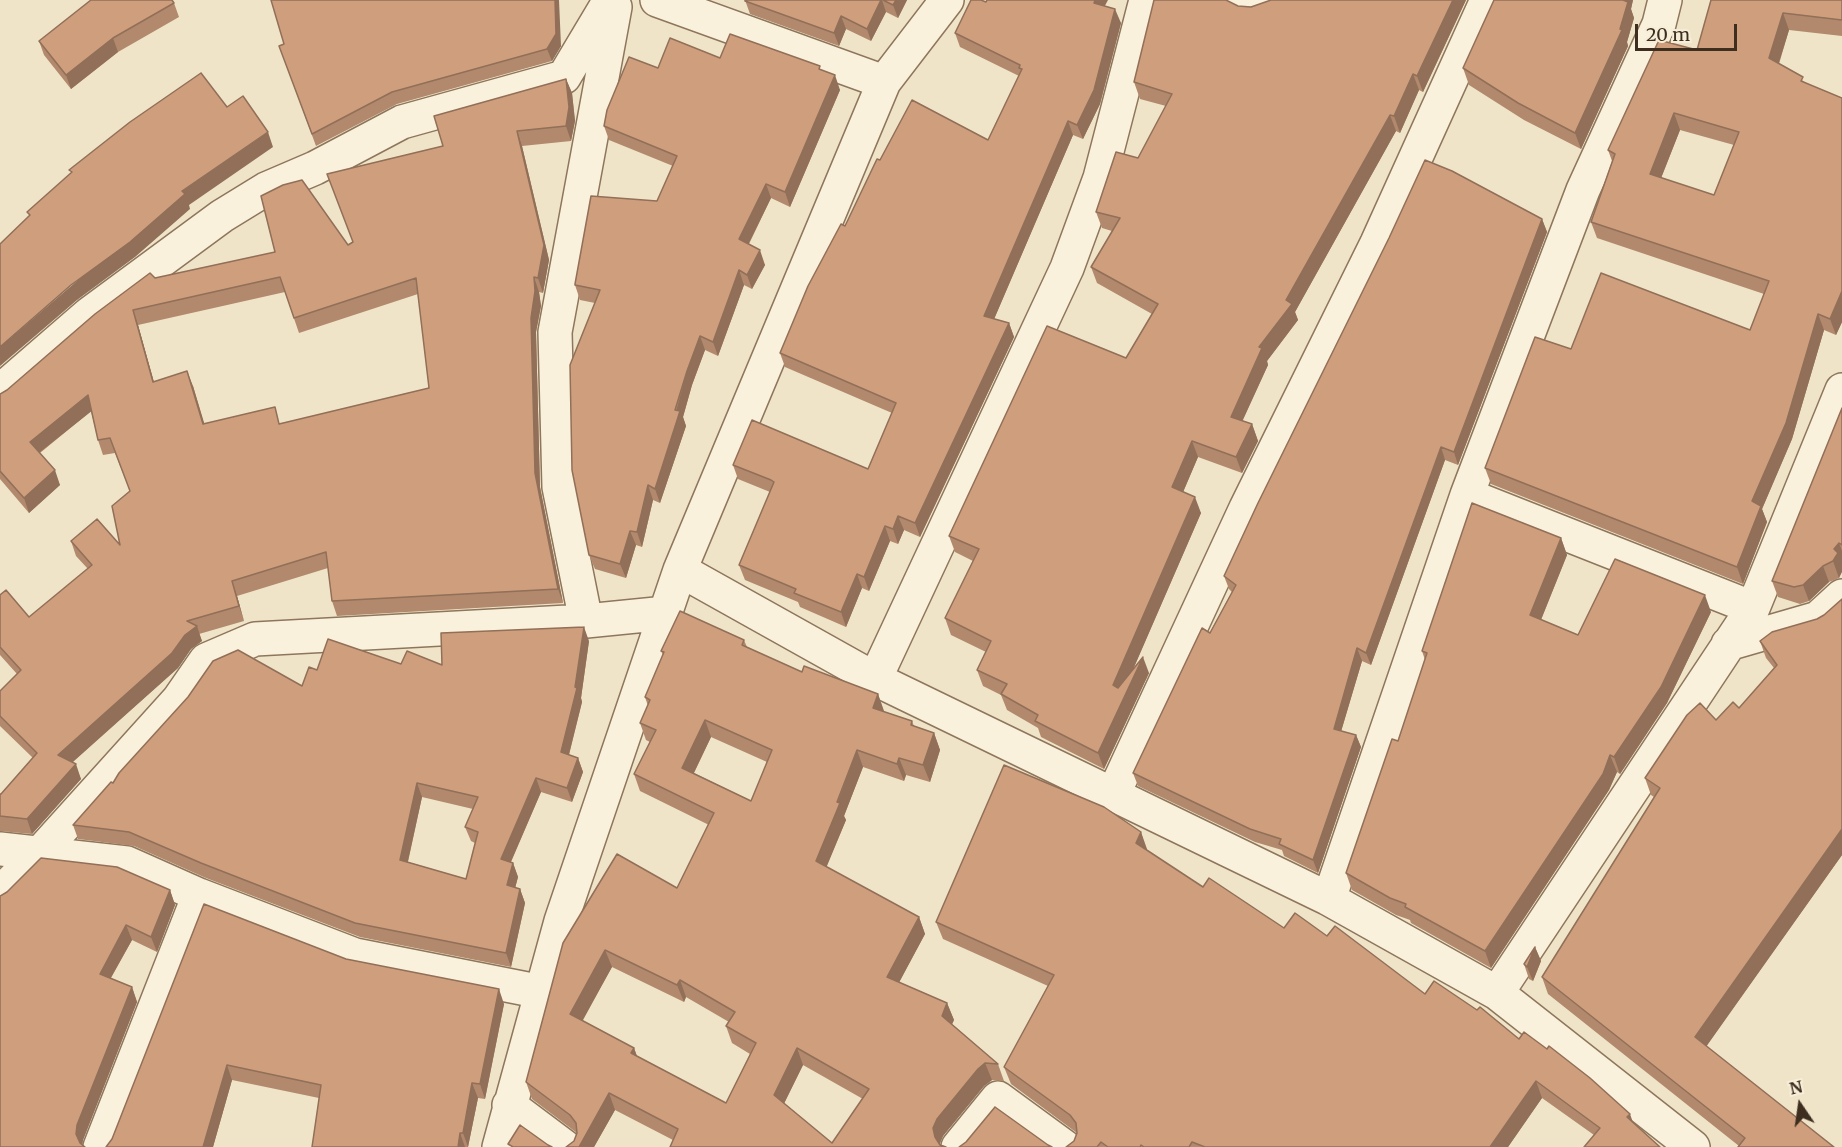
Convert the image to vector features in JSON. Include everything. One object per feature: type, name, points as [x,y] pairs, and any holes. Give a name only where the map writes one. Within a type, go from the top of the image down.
[{"type":"street","points":[[0,391],[89,315],[222,216],[266,189],[315,168],[402,122],[564,77],[610,0]]},
{"type":"street","points":[[586,621],[559,487],[555,332],[616,0]]},
{"type":"street","points":[[657,0],[884,82]]},
{"type":"street","points":[[499,1147],[561,921],[680,570],[884,82],[947,0]]},
{"type":"street","points":[[875,679],[1067,268],[1100,178],[1146,0]]},
{"type":"street","points":[[1241,0],[1252,5],[1269,0]]},
{"type":"street","points":[[1113,795],[1246,508],[1377,243],[1487,0]]},
{"type":"street","points":[[1329,899],[1467,495],[1583,190],[1659,24],[1665,0]]},
{"type":"street","points":[[1497,993],[1753,608],[1842,390]]},
{"type":"street","points":[[1467,495],[1753,608]]},
{"type":"street","points":[[680,570],[875,679],[1329,899],[1497,993],[1693,1147]]},
{"type":"street","points":[[1728,644],[1818,618],[1842,596]]},
{"type":"street","points":[[0,893],[40,853],[179,699],[206,660],[255,639],[586,621],[666,614]]},
{"type":"street","points":[[0,849],[127,863],[199,894],[356,955],[542,992]]},
{"type":"street","points":[[100,1147],[199,894]]},
{"type":"street","points":[[958,1147],[998,1098],[1065,1147]]},
{"type":"street","points":[[509,1105],[565,1147]]},
{"type":"building","points":[[91,0],[172,0],[174,3],[113,38],[66,75],[39,41]]},
{"type":"building","points":[[271,0],[555,0],[556,34],[547,49],[392,92],[312,134],[279,46],[284,44]]},
{"type":"building","points":[[745,0],[881,0],[867,29],[841,16],[834,33]]},
{"type":"building","points":[[883,0],[896,0],[893,5]]},
{"type":"building","points":[[971,0],[986,2],[987,0],[1095,0],[1094,3],[1115,9],[1094,90],[1077,125],[1068,121],[984,316],[1009,323],[915,523],[898,516],[893,529],[885,526],[864,577],[857,574],[841,612],[794,593],[796,589],[739,565],[774,482],[733,465],[752,420],[868,469],[896,403],[780,353],[808,286],[841,224],[845,226],[877,159],[880,160],[912,100],[988,140],[1022,69],[1019,68],[1020,65],[955,33]]},
{"type":"building","points":[[1154,0],[1226,0],[1238,6],[1251,7],[1271,0],[1453,0],[1417,76],[1413,74],[1394,116],[1390,115],[1286,300],[1292,304],[1259,347],[1262,348],[1231,417],[1252,424],[1236,457],[1192,441],[1172,487],[1195,497],[1113,685],[1118,688],[1143,657],[1098,753],[1035,721],[1038,715],[1001,694],[1007,684],[977,670],[991,641],[945,618],[979,549],[949,536],[1047,326],[1126,358],[1158,304],[1091,267],[1120,218],[1096,212],[1116,152],[1138,158],[1172,94],[1134,82]]},
{"type":"building","points":[[1494,0],[1623,0],[1628,2],[1620,29],[1622,30],[1575,133],[1518,103],[1463,68]]},
{"type":"building","points":[[1711,0],[1842,0],[1842,20],[1783,13],[1769,58],[1803,77],[1801,81],[1842,98],[1842,291],[1830,319],[1818,314],[1786,423],[1752,501],[1761,506],[1737,567],[1485,468],[1535,337],[1571,349],[1601,273],[1750,330],[1769,281],[1591,222],[1615,154],[1608,150],[1659,40],[1697,50]],"holes":[[[1674,113],[1739,132],[1714,195],[1650,174]]]},
{"type":"building","points":[[730,34],[820,66],[819,69],[835,75],[785,192],[766,184],[739,239],[760,250],[747,275],[739,270],[713,342],[700,336],[675,410],[680,411],[655,489],[648,485],[637,532],[630,531],[620,564],[589,555],[572,470],[570,365],[600,290],[575,284],[591,196],[657,201],[677,156],[604,126],[607,110],[629,57],[658,68],[670,38],[720,58]]},
{"type":"building","points":[[201,73],[227,107],[243,96],[268,132],[182,191],[185,194],[130,242],[71,285],[0,347],[0,244],[30,215],[27,212],[72,172],[69,170],[130,122]]},
{"type":"building","points":[[566,79],[569,107],[566,126],[517,131],[544,245],[538,278],[534,277],[535,291],[531,318],[535,473],[558,589],[332,601],[326,552],[232,581],[239,606],[187,621],[197,626],[185,635],[172,653],[58,755],[76,764],[27,819],[0,816],[0,794],[37,753],[0,716],[0,691],[21,670],[0,647],[0,595],[6,590],[29,617],[92,565],[71,541],[97,519],[120,545],[112,506],[130,491],[110,438],[98,440],[88,395],[30,442],[55,470],[24,498],[0,471],[0,394],[95,314],[150,273],[155,278],[275,252],[261,196],[283,185],[302,180],[348,245],[353,242],[327,174],[443,146],[434,116]],"holes":[[[280,277],[294,318],[416,278],[429,388],[279,424],[275,407],[203,424],[187,371],[153,382],[133,310]]]},
{"type":"building","points":[[1425,160],[1452,171],[1542,219],[1454,452],[1441,447],[1366,653],[1357,648],[1334,729],[1356,735],[1313,860],[1279,844],[1281,839],[1250,829],[1133,773],[1202,628],[1210,633],[1236,585],[1224,576]]},
{"type":"building","points":[[1842,408],[1842,545],[1839,543],[1834,549],[1838,553],[1833,561],[1823,566],[1803,585],[1794,587],[1772,581]]},
{"type":"building","points":[[1472,503],[1561,538],[1530,615],[1578,635],[1615,559],[1705,595],[1661,687],[1614,757],[1610,755],[1603,774],[1485,951],[1405,907],[1406,904],[1390,898],[1346,873],[1392,739],[1398,741],[1427,653],[1422,651]]},
{"type":"building","points":[[1842,599],[1842,829],[1695,1037],[1834,1147],[1738,1147],[1745,1138],[1542,977],[1660,788],[1645,778],[1687,715],[1700,703],[1716,720],[1733,702],[1739,708],[1777,665],[1760,641],[1772,632],[1817,619]]},
{"type":"building","points":[[680,611],[744,640],[742,645],[802,672],[804,666],[878,694],[873,708],[912,721],[911,725],[934,733],[923,765],[899,758],[897,764],[857,750],[837,802],[840,803],[816,861],[919,917],[887,977],[947,1003],[942,1016],[998,1064],[985,1063],[978,1069],[937,1119],[933,1128],[935,1137],[940,1145],[946,1147],[670,1147],[678,1129],[609,1093],[579,1147],[566,1147],[574,1141],[577,1133],[576,1123],[570,1115],[526,1082],[563,943],[617,854],[677,888],[714,813],[634,774],[656,730],[640,723],[650,700],[645,697],[664,652],[661,651]],"holes":[[[705,720],[772,750],[751,801],[682,768]],[[605,950],[677,985],[680,980],[735,1012],[726,1026],[756,1043],[726,1103],[631,1053],[634,1048],[570,1014]],[[797,1048],[869,1089],[832,1143],[774,1095]]]},
{"type":"building","points":[[584,627],[575,687],[577,688],[561,752],[578,758],[567,788],[536,778],[501,859],[513,863],[507,885],[520,889],[506,953],[355,923],[201,863],[129,832],[73,825],[188,697],[213,661],[238,650],[302,686],[309,667],[317,670],[328,639],[401,664],[407,651],[442,665],[441,633]],"holes":[[[417,783],[478,797],[465,827],[478,832],[466,879],[400,860]]]},
{"type":"building","points":[[1004,765],[1104,807],[1141,832],[1136,843],[1203,887],[1209,878],[1284,928],[1295,913],[1327,936],[1335,926],[1425,994],[1434,981],[1477,1010],[1480,1007],[1519,1039],[1524,1032],[1547,1049],[1549,1046],[1590,1078],[1630,1114],[1627,1117],[1660,1147],[1584,1147],[1600,1128],[1536,1081],[1490,1147],[1205,1147],[1192,1142],[1189,1147],[1144,1147],[1141,1145],[1140,1147],[1108,1147],[1101,1142],[1097,1147],[1066,1147],[1074,1141],[1077,1133],[1076,1123],[1070,1115],[1004,1067],[1054,975],[936,922]]},
{"type":"building","points":[[41,858],[117,867],[170,890],[151,937],[126,925],[100,974],[132,987],[77,1125],[76,1134],[80,1143],[85,1147],[0,1147],[0,896],[7,892]]},
{"type":"building","points":[[204,904],[346,959],[499,989],[480,1084],[472,1083],[463,1133],[460,1133],[458,1147],[312,1147],[321,1085],[227,1065],[203,1147],[106,1147],[112,1139]]},
{"type":"building","points":[[1535,947],[1527,967],[1524,964]]},
{"type":"building","points":[[995,1107],[1052,1147],[959,1147],[966,1142]]},
{"type":"building","points":[[520,1125],[552,1147],[513,1147],[508,1144]]}]
